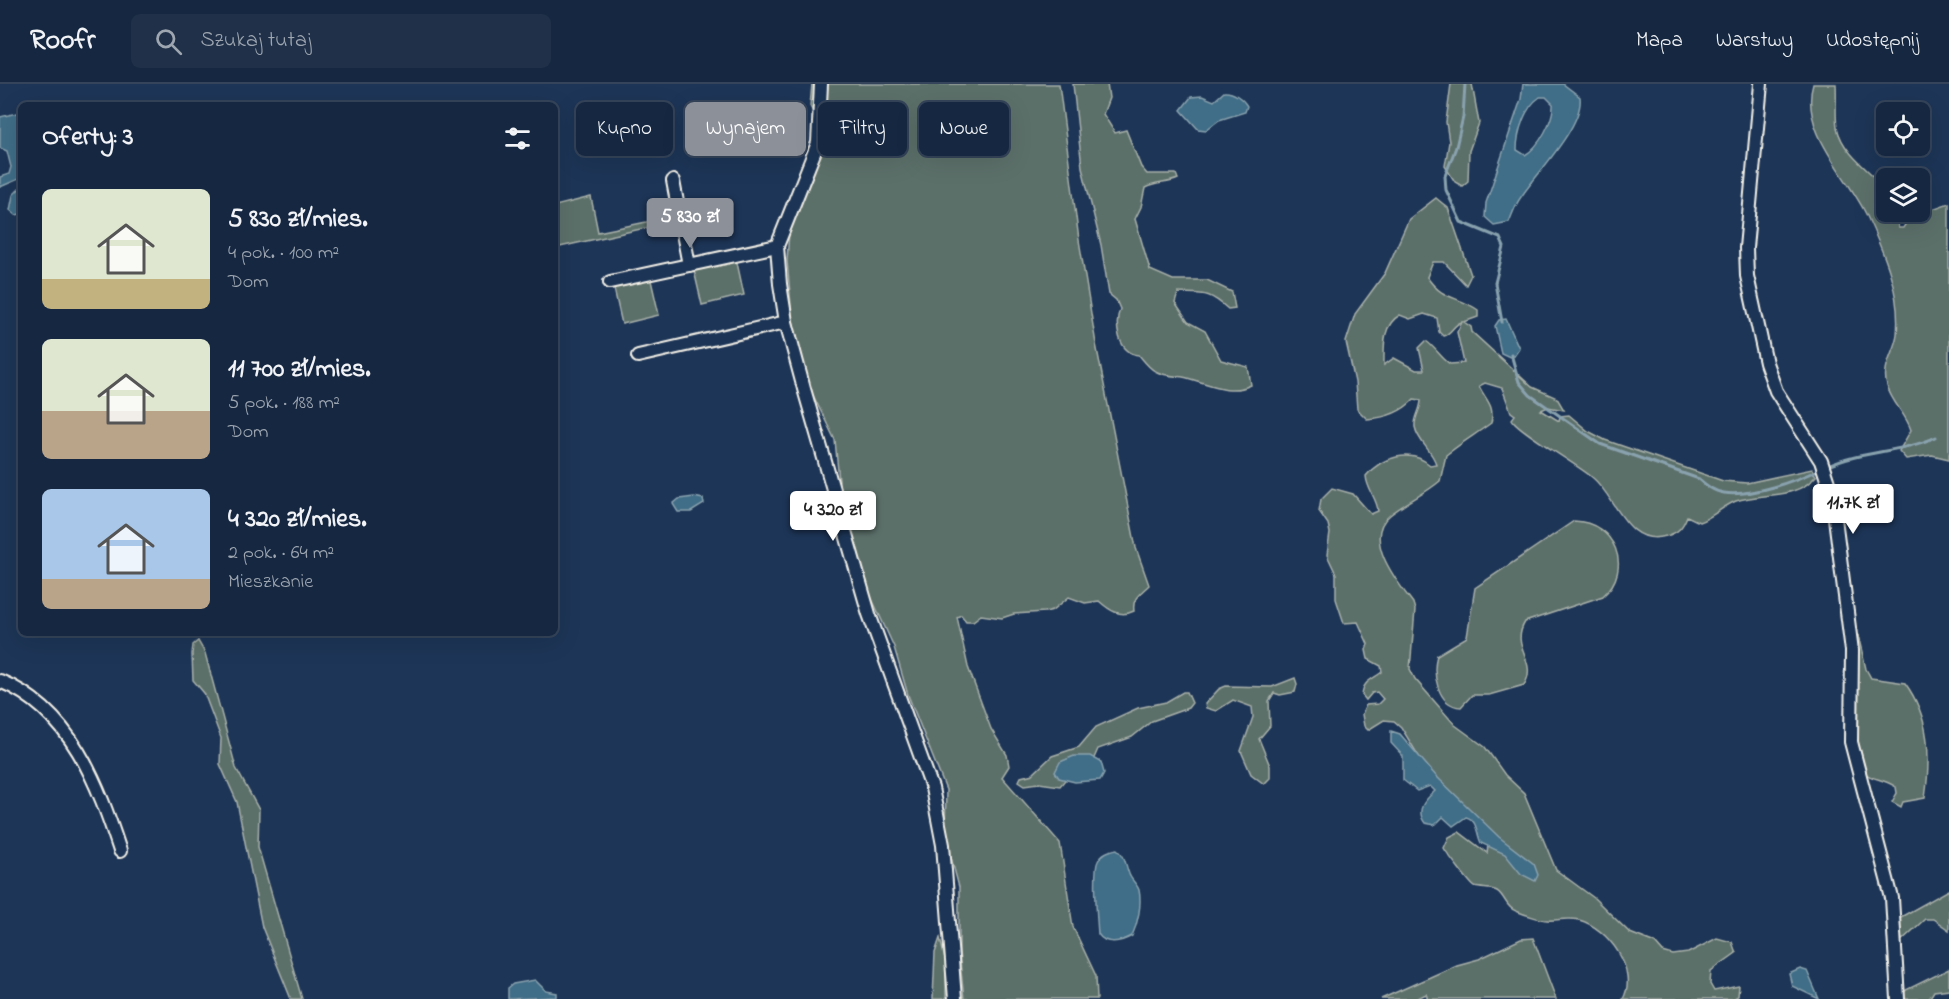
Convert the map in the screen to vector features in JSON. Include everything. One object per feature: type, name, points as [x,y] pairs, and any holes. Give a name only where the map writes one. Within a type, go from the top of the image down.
[{"type":"street","points":[[821,84],[818,143],[777,246],[786,322],[869,614],[932,788],[942,845],[955,999]]},
{"type":"street","points":[[1761,84],[1746,248],[1747,276],[1763,352],[1776,391],[1821,461],[1832,495],[1852,651],[1851,742],[1892,898],[1898,999]]},
{"type":"street","points":[[673,181],[689,265]]},
{"type":"street","points":[[610,282],[777,246]]},
{"type":"street","points":[[638,356],[786,322]]},
{"type":"street","points":[[0,681],[48,713],[69,734],[98,790],[120,852]]},
{"type":"green space","points":[[812,84],[1059,84],[1079,240],[1096,344],[1136,548],[1149,585],[1135,599],[1134,611],[1124,614],[1115,612],[1099,601],[1085,603],[1069,597],[1053,610],[1045,612],[1014,614],[1002,618],[981,615],[973,621],[966,621],[961,615],[957,617],[968,667],[991,729],[1007,755],[1009,766],[1002,777],[1060,843],[1073,927],[1096,976],[1097,999],[964,999],[959,952],[959,887],[945,835],[946,790],[908,695],[894,647],[868,590],[841,501],[835,440],[808,385],[792,316],[787,261],[789,232],[818,156],[907,156],[907,102],[818,102],[818,123],[810,106]]},
{"type":"green space","points":[[1073,84],[1107,84],[1109,98],[1103,114],[1115,133],[1126,130],[1141,167],[1147,174],[1176,174],[1178,179],[1145,188],[1141,207],[1135,219],[1150,270],[1173,280],[1207,280],[1232,292],[1235,308],[1228,309],[1210,296],[1200,294],[1178,293],[1175,303],[1188,322],[1205,331],[1221,360],[1248,367],[1251,385],[1225,389],[1183,377],[1162,374],[1153,370],[1139,355],[1132,353],[1122,344],[1117,323],[1120,309],[1116,300],[1109,294],[1101,245],[1082,167]]},
{"type":"green space","points":[[1451,84],[1472,84],[1479,123],[1469,151],[1468,181],[1462,186],[1455,182],[1445,166],[1449,142],[1446,122]]},
{"type":"green space","points":[[1813,84],[1836,84],[1836,122],[1840,136],[1851,153],[1876,178],[1876,222],[1899,222],[1898,228],[1903,228],[1907,222],[1930,222],[1930,210],[1949,203],[1949,459],[1932,455],[1906,459],[1899,451],[1911,430],[1889,392],[1886,379],[1887,365],[1897,334],[1898,318],[1894,288],[1867,216],[1819,136],[1813,119],[1811,102]]},
{"type":"green space","points":[[591,197],[598,232],[675,216],[677,221],[558,247],[558,205]]},
{"type":"green space","points":[[1436,198],[1448,208],[1471,275],[1466,285],[1444,262],[1433,262],[1427,277],[1445,294],[1478,310],[1478,317],[1464,322],[1471,327],[1472,332],[1532,387],[1557,398],[1564,410],[1548,407],[1541,410],[1559,421],[1560,416],[1569,415],[1588,431],[1605,440],[1723,481],[1747,483],[1812,469],[1816,476],[1799,489],[1736,501],[1699,522],[1687,516],[1680,529],[1670,535],[1653,538],[1641,535],[1624,519],[1593,478],[1516,424],[1512,419],[1515,415],[1511,412],[1502,388],[1485,383],[1479,386],[1491,407],[1491,423],[1446,455],[1440,481],[1390,515],[1382,525],[1379,536],[1385,560],[1413,603],[1415,610],[1410,669],[1415,679],[1455,725],[1485,747],[1505,775],[1524,793],[1556,870],[1594,898],[1630,933],[1655,943],[1663,952],[1673,955],[1688,953],[1717,938],[1732,942],[1736,953],[1711,971],[1710,984],[1714,991],[1739,986],[1738,996],[1733,999],[1623,999],[1627,988],[1627,976],[1624,963],[1610,941],[1590,925],[1579,920],[1544,920],[1523,914],[1510,907],[1497,891],[1475,887],[1444,848],[1449,837],[1459,832],[1487,853],[1489,836],[1429,773],[1401,727],[1394,721],[1384,720],[1368,730],[1364,726],[1362,714],[1366,705],[1378,704],[1383,699],[1377,692],[1372,693],[1366,700],[1362,695],[1369,681],[1382,672],[1381,666],[1368,659],[1366,650],[1368,644],[1358,622],[1344,623],[1336,599],[1336,574],[1327,555],[1330,533],[1328,524],[1319,511],[1321,499],[1332,488],[1353,494],[1371,514],[1378,511],[1366,476],[1372,469],[1388,460],[1405,456],[1414,457],[1430,465],[1436,464],[1415,427],[1421,400],[1414,399],[1399,411],[1387,416],[1367,419],[1357,409],[1355,382],[1346,342],[1355,314],[1385,273],[1409,219]],"holes":[[[1424,314],[1437,318],[1439,332],[1443,336],[1462,322],[1457,332],[1464,363],[1450,364],[1426,341],[1419,348],[1424,370],[1416,370],[1394,358],[1384,365],[1385,337],[1394,319],[1400,315],[1410,319]]]},
{"type":"green space","points":[[736,258],[744,295],[702,305],[693,266]]},
{"type":"green space","points":[[650,276],[659,315],[622,324],[613,284]]},
{"type":"green space","points":[[1574,521],[1588,523],[1600,529],[1616,549],[1617,573],[1612,585],[1603,596],[1525,622],[1520,639],[1528,669],[1524,685],[1489,695],[1472,695],[1461,707],[1446,701],[1436,679],[1437,655],[1467,637],[1475,588]]},
{"type":"green space","points":[[1858,635],[1866,669],[1871,678],[1905,683],[1920,710],[1924,724],[1928,753],[1925,798],[1903,802],[1901,807],[1892,802],[1897,793],[1896,787],[1864,773],[1856,761],[1855,651]]},
{"type":"green space","points":[[198,641],[205,653],[236,768],[259,810],[258,847],[302,999],[291,999],[262,927],[237,802],[220,764],[221,738],[204,693],[193,680],[193,645]]},
{"type":"green space","points":[[1295,678],[1297,684],[1295,692],[1280,695],[1274,693],[1269,701],[1270,726],[1259,739],[1270,766],[1270,778],[1264,784],[1251,774],[1241,751],[1253,717],[1252,707],[1233,700],[1216,711],[1206,708],[1205,704],[1219,689],[1226,686],[1272,687]]},
{"type":"green space","points":[[1187,692],[1192,703],[1188,708],[1152,721],[1132,737],[1098,749],[1091,765],[1069,775],[1060,786],[1039,783],[1025,785],[1019,781],[1021,777],[1033,774],[1052,756],[1079,747],[1096,727],[1138,708],[1166,702]]},
{"type":"green space","points":[[1949,890],[1949,930],[1933,919],[1925,919],[1899,943],[1899,918]]},
{"type":"green space","points":[[940,938],[946,964],[946,999],[933,999],[935,953]]},
{"type":"green space","points":[[1533,938],[1556,999],[1428,999],[1426,994],[1416,999],[1381,999],[1457,965],[1479,959],[1521,939]]},
{"type":"green space","points":[[1949,969],[1949,989],[1934,991],[1929,999],[1900,999],[1906,990]]},
{"type":"water","points":[[1523,84],[1563,84],[1580,97],[1575,121],[1519,200],[1509,222],[1494,225],[1485,217],[1486,203],[1521,99]],"holes":[[[1540,97],[1546,97],[1553,104],[1551,118],[1540,140],[1525,155],[1517,150],[1523,120],[1535,101]]]},
{"type":"water","points":[[1224,92],[1234,94],[1243,101],[1247,106],[1245,112],[1219,120],[1206,130],[1198,129],[1181,110],[1191,97],[1202,96],[1214,101]]},
{"type":"water","points":[[18,113],[18,179],[0,187],[0,177],[9,174],[11,167],[7,151],[0,148],[0,117]]},
{"type":"water","points":[[18,190],[18,215],[10,210],[13,195]]},
{"type":"water","points":[[1506,319],[1519,348],[1512,358],[1501,353],[1495,326],[1499,320]]},
{"type":"water","points":[[694,497],[703,499],[704,504],[691,512],[678,512],[673,504],[679,499]]},
{"type":"water","points":[[1391,731],[1400,734],[1436,776],[1499,837],[1534,864],[1538,875],[1535,881],[1521,874],[1505,854],[1481,843],[1475,824],[1470,819],[1466,817],[1453,826],[1443,817],[1435,825],[1425,823],[1421,814],[1422,806],[1435,791],[1430,786],[1417,791],[1403,780],[1403,756],[1391,743]]},
{"type":"water","points":[[1074,756],[1090,756],[1101,762],[1104,773],[1100,780],[1075,782],[1059,778],[1055,772],[1060,762]]},
{"type":"water","points":[[1117,849],[1124,857],[1130,876],[1138,888],[1140,907],[1132,936],[1114,942],[1101,938],[1098,934],[1096,874],[1101,856]]},
{"type":"water","points":[[1800,969],[1807,971],[1819,999],[1792,986],[1789,974]]},
{"type":"water","points":[[535,980],[546,991],[557,993],[557,997],[508,999],[508,988],[513,984]]},
{"type":"waterway","points":[[1465,84],[1463,117],[1456,147],[1445,176],[1446,190],[1461,222],[1500,238],[1504,247],[1495,283],[1502,322]]},
{"type":"waterway","points":[[1511,354],[1519,382],[1530,395],[1600,444],[1699,479],[1717,491],[1747,493],[1786,483],[1820,469]]},
{"type":"waterway","points":[[1826,467],[1853,457],[1909,446],[1936,437]]}]
